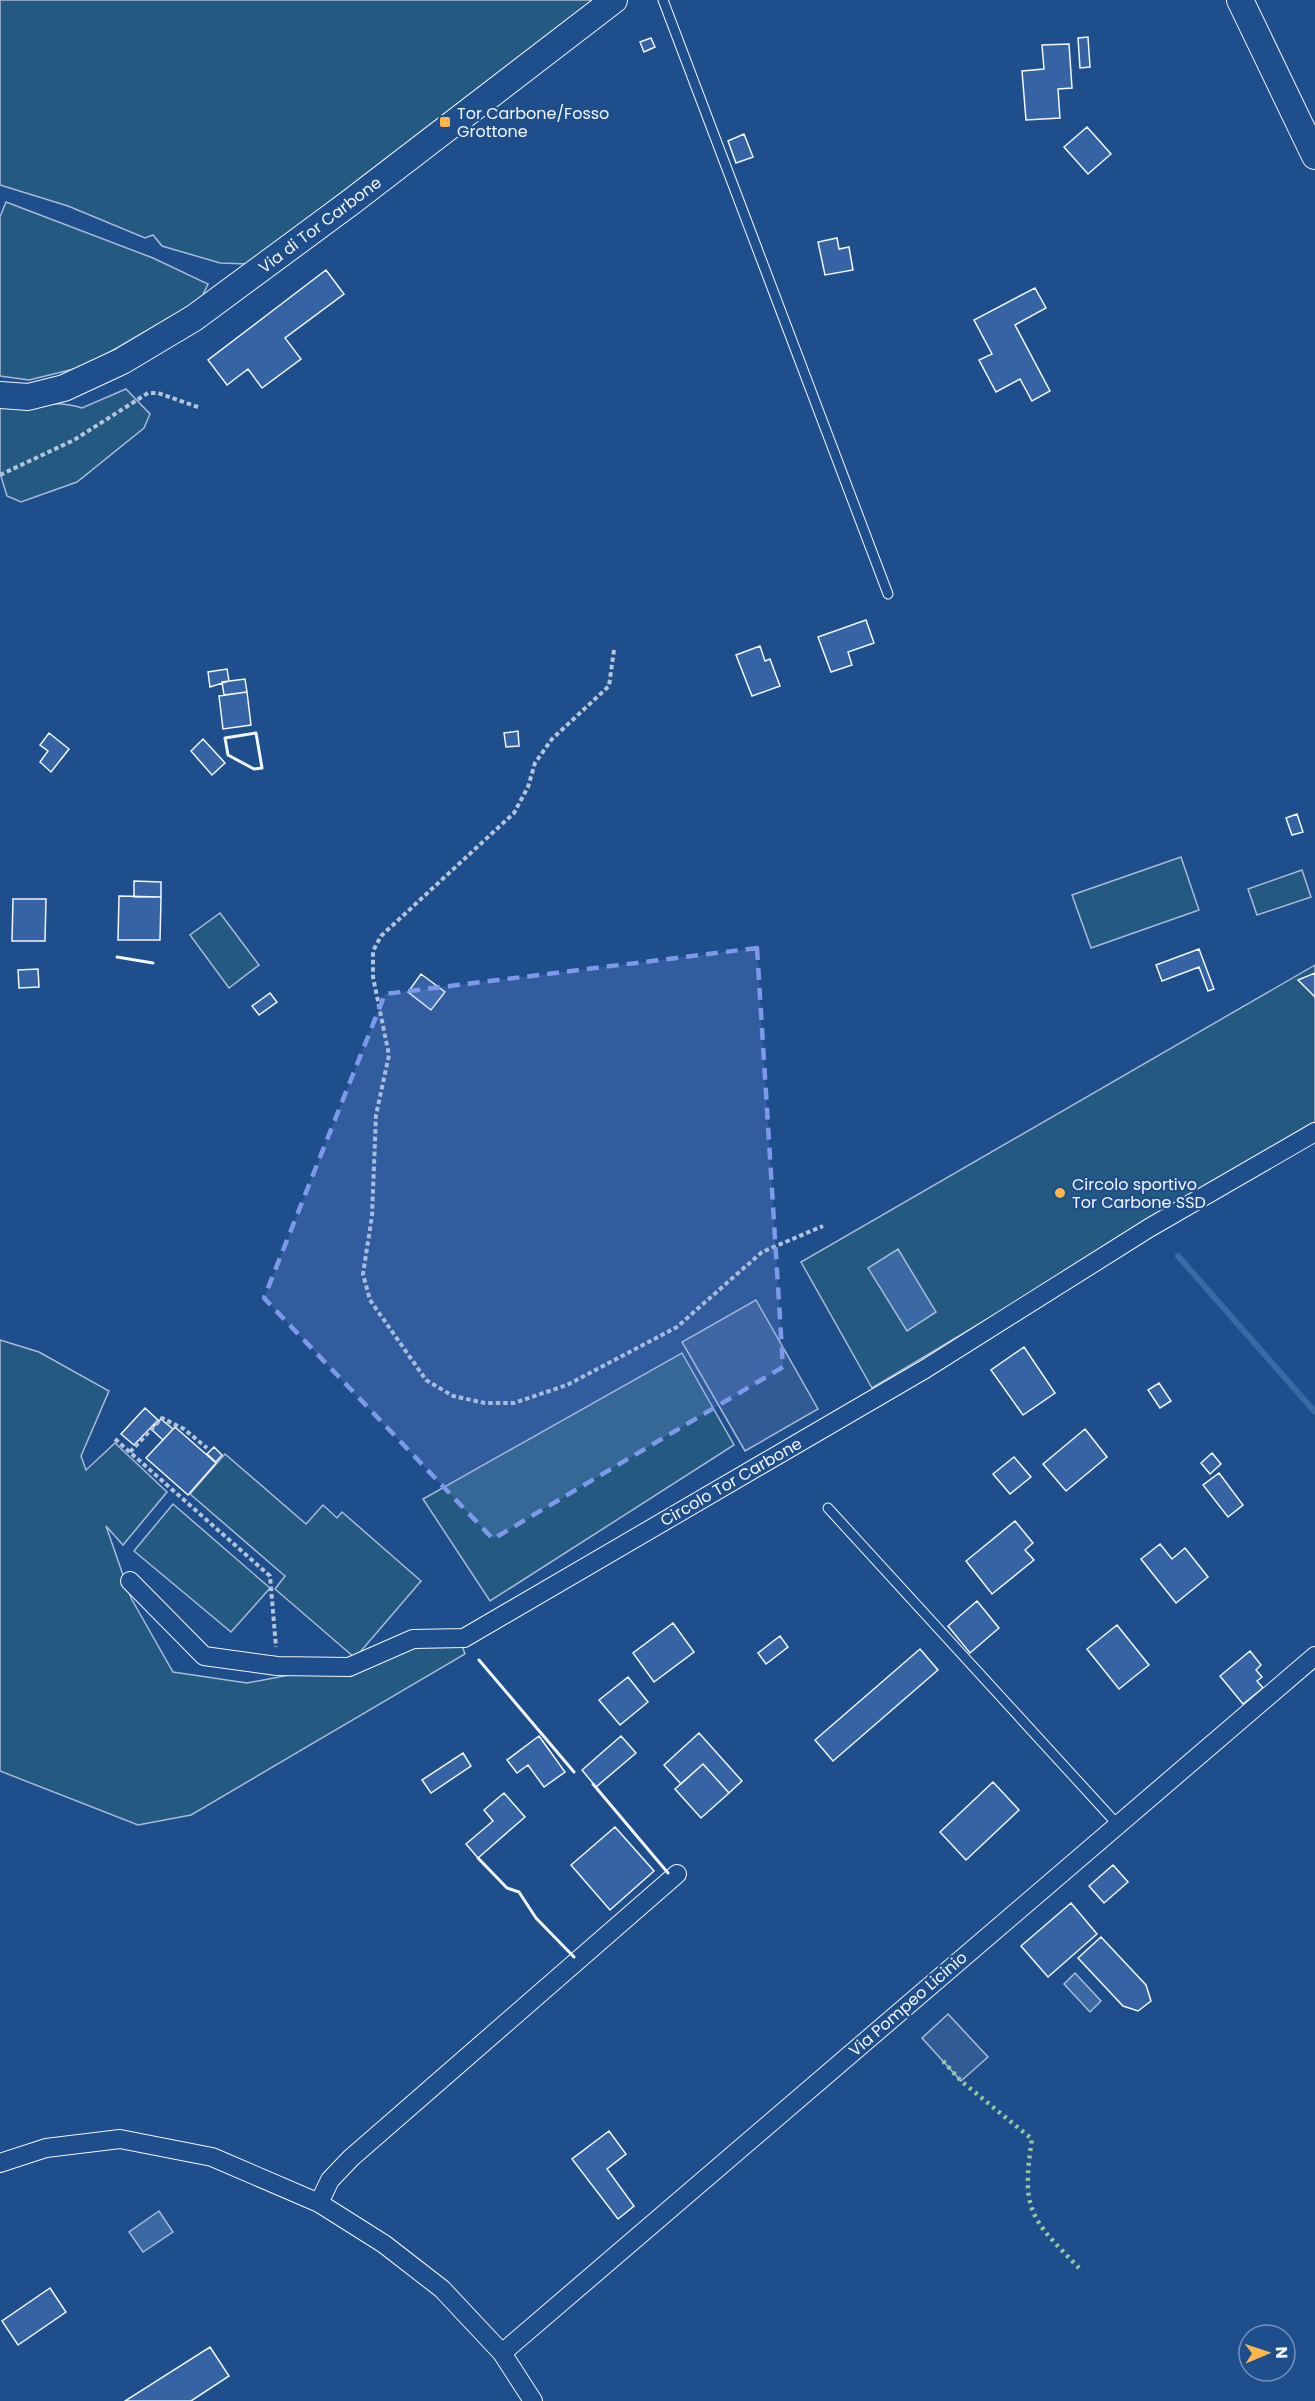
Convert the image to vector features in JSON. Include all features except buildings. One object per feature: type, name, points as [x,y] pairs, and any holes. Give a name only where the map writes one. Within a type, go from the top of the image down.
[{"type":"main road","name":"Via di Tor Carbone","points":[[0,395],[28,397],[64,388],[122,361],[194,318],[342,209],[614,0]]},
{"type":"main road","points":[[1240,0],[1315,156]]},
{"type":"street","name":"Circolo Tor Carbone","points":[[130,1581],[204,1656],[278,1666],[349,1667],[413,1640],[464,1638],[925,1369],[1149,1228],[1315,1132]]},
{"type":"street","name":"Via Pompeo Licinio","points":[[502,2353],[1315,1656]]},
{"type":"street","points":[[319,2202],[330,2180],[351,2158],[676,1874]]},
{"type":"street","points":[[0,2163],[46,2148],[120,2139],[212,2157],[319,2202],[384,2244],[442,2289],[502,2353],[533,2401]]},
{"type":"lane","points":[[663,0],[888,594]]},
{"type":"lane","points":[[828,1508],[1118,1825]]},
{"type":"path","points":[[0,475],[74,440],[148,393],[158,393],[198,407]]},
{"type":"path","points":[[614,650],[609,686],[552,739],[536,763],[528,787],[513,813],[381,936],[373,951],[374,977],[389,1055],[376,1115],[372,1216],[363,1274],[370,1300],[426,1380],[453,1396],[485,1403],[514,1403],[567,1385],[677,1327],[762,1252],[823,1226]]},
{"type":"path","points":[[129,1452],[162,1418],[184,1430],[207,1448]]},
{"type":"path","points":[[115,1440],[270,1576],[278,1666]]},
{"type":"highlighted area","points":[[757,948],[783,1367],[493,1539],[264,1298],[385,994]]},
{"type":"shaded area","points":[[0,0],[593,0],[248,264],[220,263],[162,246],[153,235],[145,238],[68,206],[0,185]]},
{"type":"shaded area","points":[[6,202],[153,258],[208,284],[201,299],[86,366],[29,380],[0,376],[0,217]]},
{"type":"shaded area","points":[[126,389],[150,414],[144,428],[77,482],[21,502],[7,496],[0,473],[0,407],[62,404],[82,408]]},
{"type":"shaded area","points":[[1181,857],[1199,910],[1091,948],[1072,895]]},
{"type":"shaded area","points":[[1302,870],[1311,897],[1257,915],[1248,889]]},
{"type":"shaded area","points":[[220,913],[259,965],[229,988],[190,935]]},
{"type":"shaded area","name":"Circolo sportivo Tor Carbone SSD","points":[[1315,965],[1315,1123],[872,1388],[801,1262]]},
{"type":"shaded area","points":[[898,1249],[936,1312],[907,1331],[868,1268]]},
{"type":"shaded area","points":[[756,1300],[818,1409],[745,1451],[682,1342]]},
{"type":"shaded area","points":[[0,1340],[39,1352],[109,1391],[81,1456],[86,1470],[115,1443],[167,1492],[123,1545],[106,1526],[131,1598],[173,1672],[247,1683],[348,1664],[458,1634],[465,1654],[191,1815],[138,1825],[0,1771]]},
{"type":"shaded area","points":[[682,1353],[734,1445],[490,1601],[423,1499]]},
{"type":"shaded area","points":[[225,1454],[306,1524],[323,1505],[337,1518],[342,1512],[421,1581],[355,1658],[275,1589],[285,1576],[190,1494]]},
{"type":"shaded area","points":[[173,1504],[270,1588],[231,1632],[134,1551]]},
{"type":"shaded area","points":[[1075,1973],[1101,2001],[1090,2012],[1064,1984]]},
{"type":"shaded area","points":[[948,2014],[988,2057],[961,2081],[922,2038]]},
{"type":"shaded area","points":[[159,2211],[173,2232],[143,2252],[129,2232]]},
{"type":"waterway","points":[[1178,1256],[1315,1412]]},
{"type":"hedge","points":[[943,2061],[961,2081],[1032,2139],[1028,2182],[1033,2211],[1049,2237],[1079,2268]]},
{"type":"wall","points":[[256,733],[262,768],[254,769],[228,755],[225,738],[256,733]]},
{"type":"wall","points":[[117,957],[153,963]]},
{"type":"wall","points":[[479,1660],[574,1772]]},
{"type":"wall","points":[[593,1784],[668,1873]]},
{"type":"wall","points":[[478,1858],[507,1888],[519,1892],[536,1918],[574,1957]]},
{"type":"place","name":"Tor Carbone/Fosso Grottone","points":[[445,122]]},
{"type":"place","name":"Circolo sportivo Tor Carbone SSD","points":[[1060,1193]]}]
